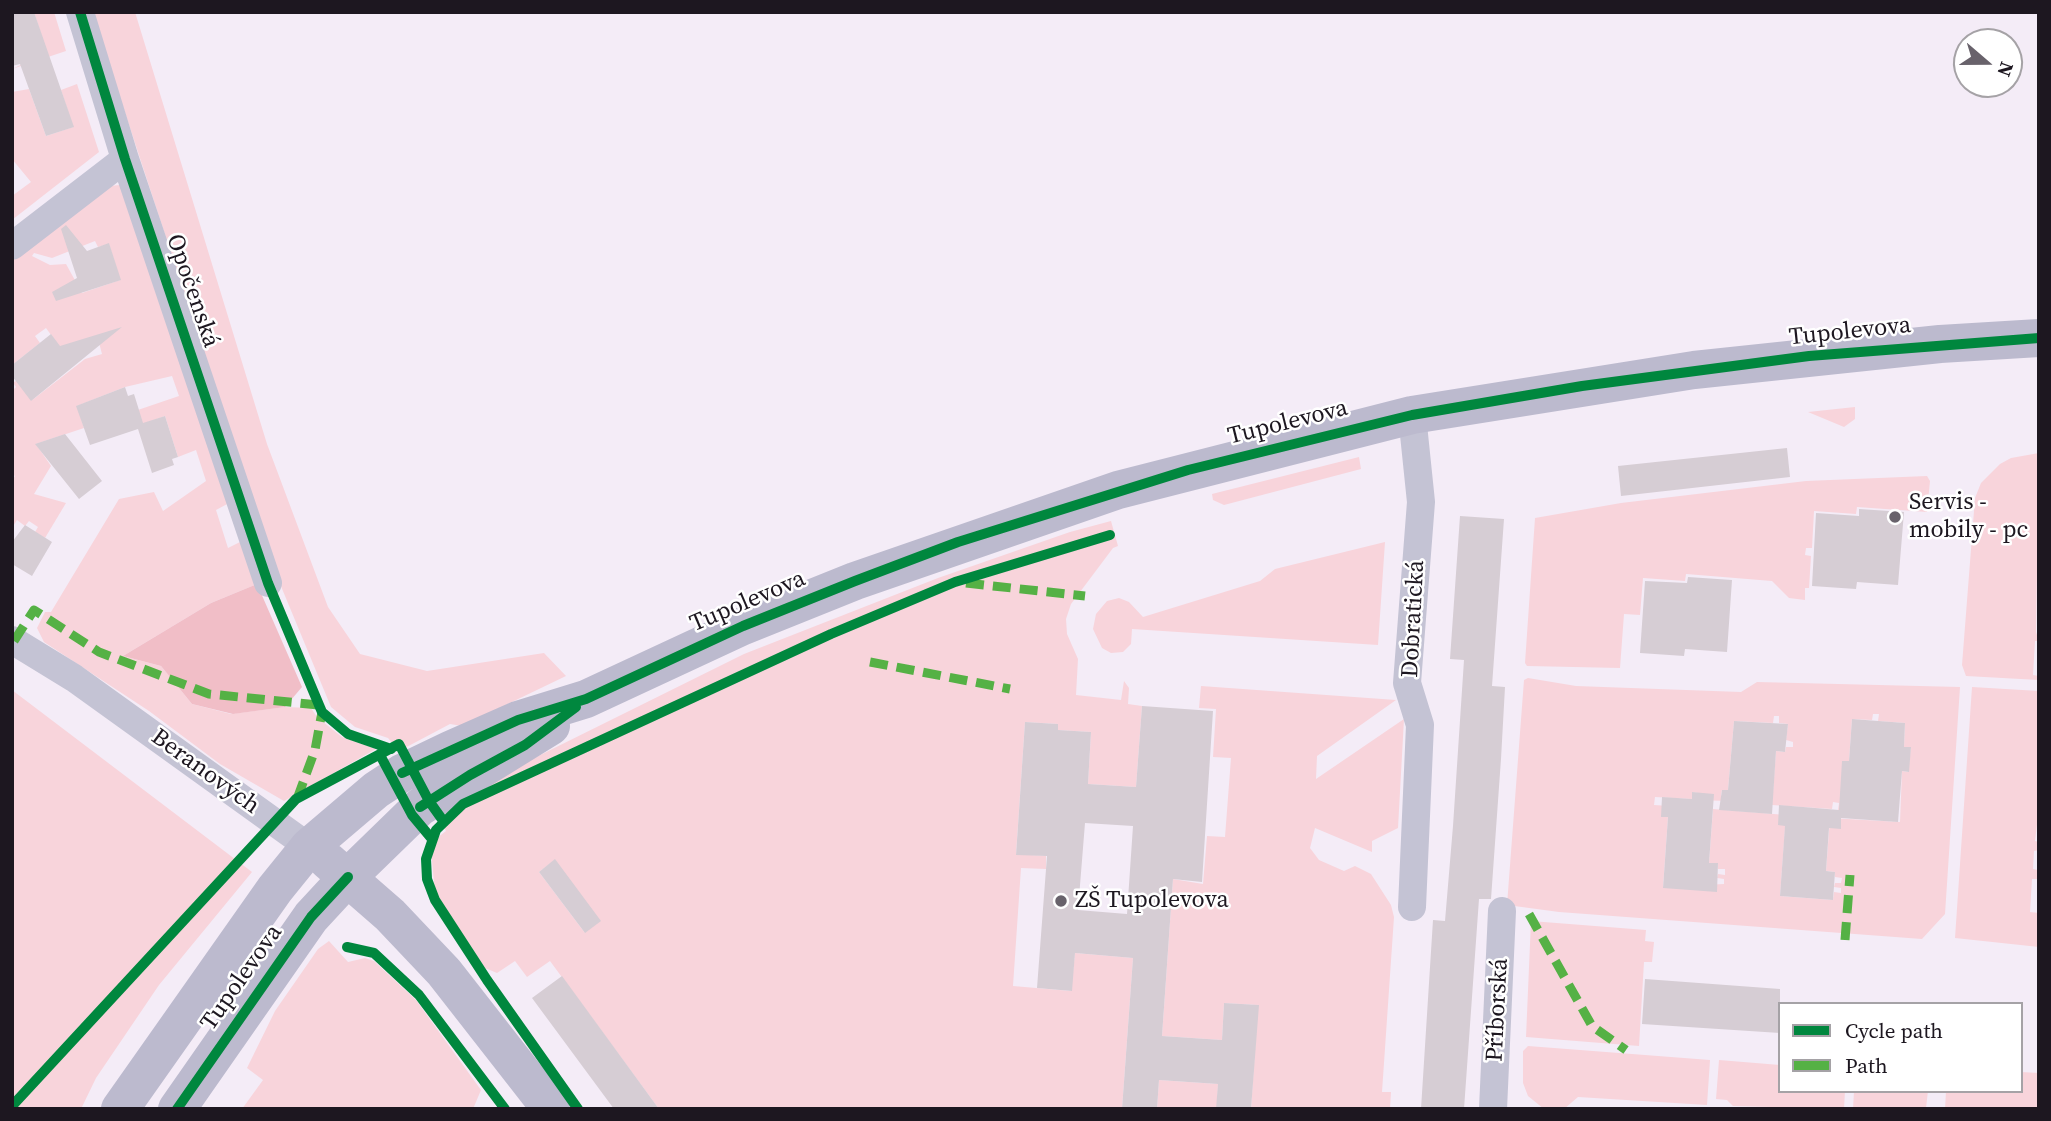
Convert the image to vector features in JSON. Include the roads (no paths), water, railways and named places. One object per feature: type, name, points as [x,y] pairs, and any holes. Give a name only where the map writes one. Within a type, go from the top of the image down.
[{"type":"main road","name":"Tupolevova","points":[[120,1109],[275,889],[309,847],[345,815],[402,773],[518,720],[586,699],[743,626],[958,542],[1118,490],[1412,415],[1720,367],[1940,344],[2039,338]]},
{"type":"main road","name":"Tupolevova","points":[[177,1109],[311,917],[348,877],[421,807],[525,745],[586,699]]},
{"type":"main road","name":"Beranových","points":[[309,847],[348,877],[398,922],[444,972],[551,1109]]},
{"type":"street","name":"Opočenská","points":[[80,12],[125,159],[268,583]]},
{"type":"street","points":[[12,246],[125,159]]},
{"type":"street","name":"Dobratická","points":[[1412,415],[1421,502],[1408,683],[1420,726],[1412,907]]},
{"type":"street","name":"Beranových","points":[[12,640],[74,678],[309,847]]},
{"type":"street","name":"Příborská","points":[[1493,1109],[1502,911]]},
{"type":"place","name":"Servis - mobily - pc","points":[[1895,517]]},
{"type":"place","name":"ZŠ Tupolevova","points":[[1061,901]]}]
